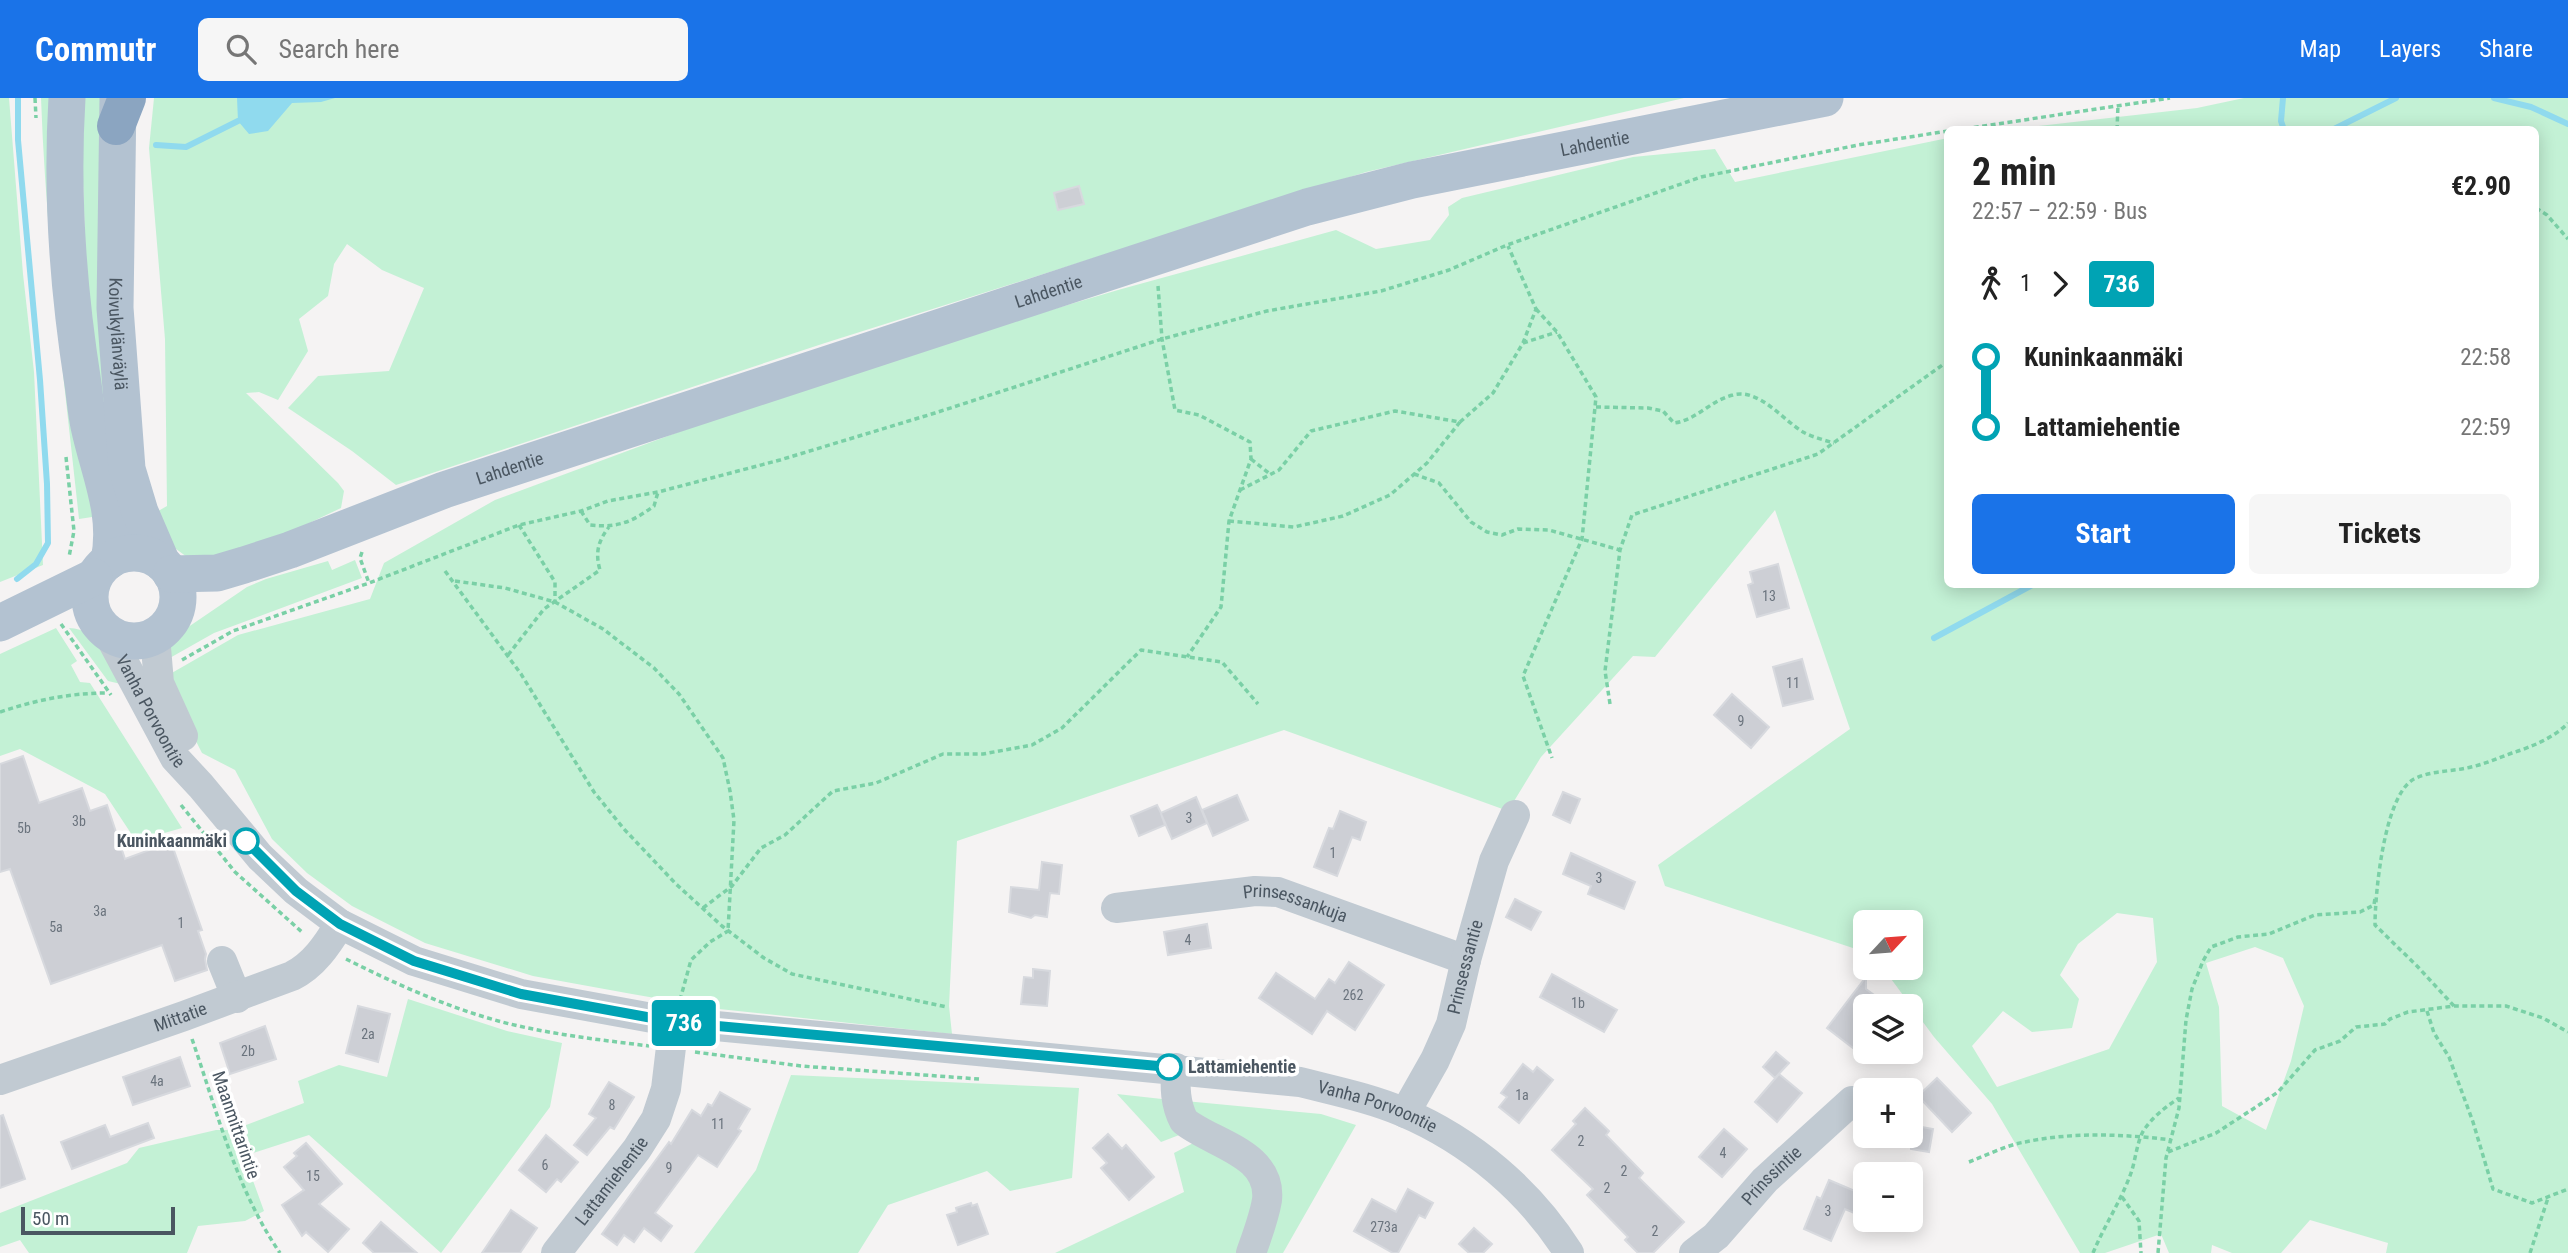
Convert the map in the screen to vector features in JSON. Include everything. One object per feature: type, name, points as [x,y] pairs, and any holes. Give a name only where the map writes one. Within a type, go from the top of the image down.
[{"type":"main road","name":"Koivukylänväylä","points":[[67,98],[67,270],[89,426],[112,518],[113,538],[101,569]]},
{"type":"main road","name":"Lahdentie","points":[[167,568],[217,573],[290,550],[444,490],[1307,207],[1412,180],[1825,98]]},
{"type":"main road","name":"Koivukylänväylä","points":[[120,107],[115,308],[127,468],[140,512],[167,568]]},
{"type":"main road","name":"Lahdentie","points":[[169,639],[290,550]]},
{"type":"main road","points":[[0,623],[132,553],[146,555],[167,568],[177,588],[177,605],[169,639],[125,641],[59,619],[0,643]]},
{"type":"main road","points":[[89,628],[90,591],[101,569]]},
{"type":"street","name":"Vanha Porvoontie","points":[[89,628],[175,758],[260,857],[296,891],[340,924],[414,961],[521,994],[674,1022],[1176,1068],[1300,1082],[1360,1097],[1405,1113],[1451,1136],[1493,1167],[1526,1196],[1555,1230],[1569,1253]]},
{"type":"street","name":"Vanha Porvoontie","points":[[169,639],[159,683],[191,753],[201,786]]},
{"type":"street","name":"Prinsessantie","points":[[1405,1113],[1435,1060],[1451,1024],[1494,861],[1516,815]]},
{"type":"street","name":"Prinsessankuja","points":[[1116,908],[1255,891],[1278,892],[1466,960]]},
{"type":"street","name":"Mittatie","points":[[0,1080],[237,998],[299,972],[326,948],[340,924]]},
{"type":"street","points":[[222,961],[237,998]]},
{"type":"street","name":"Lattamiehentie","points":[[556,1253],[637,1149],[656,1119],[666,1089],[674,1022]]},
{"type":"street","points":[[1176,1068],[1175,1091],[1184,1121],[1193,1129],[1250,1159],[1263,1176],[1267,1199],[1251,1253]]},
{"type":"street","name":"Prinssintie","points":[[1694,1253],[1716,1236],[1765,1180],[1852,1101]]},
{"type":"path","points":[[1983,126],[2170,98]]},
{"type":"path","points":[[2117,126],[2119,105]]},
{"type":"path","points":[[169,639],[233,631],[369,583],[519,525],[793,456],[1162,339],[1266,311],[1381,291],[1448,270],[1507,245],[1701,177],[1858,145],[1944,132]]},
{"type":"path","points":[[2539,210],[2568,239]]},
{"type":"path","points":[[1507,245],[1536,309],[1558,332],[1597,397],[1582,539],[1523,676],[1552,758]]},
{"type":"path","points":[[1148,258],[1159,291],[1162,339],[1175,410],[1199,415],[1250,442],[1251,459],[1229,521],[1221,607],[1187,657]]},
{"type":"path","points":[[1229,521],[1294,527],[1343,516],[1390,495],[1427,463],[1460,422],[1493,393],[1523,344],[1536,309]]},
{"type":"path","points":[[1523,344],[1558,332]]},
{"type":"path","points":[[1610,704],[1605,671],[1619,550],[1632,514],[1818,454],[1944,364]]},
{"type":"path","points":[[1596,407],[1648,408],[1662,411],[1674,423],[1687,421],[1734,394],[1751,396],[1768,405],[1804,433],[1833,443]]},
{"type":"path","points":[[1238,491],[1279,470],[1311,431],[1395,411],[1460,422]]},
{"type":"path","points":[[1251,459],[1270,474]]},
{"type":"path","points":[[1414,474],[1439,483],[1471,522],[1488,531],[1503,535],[1518,529],[1549,530],[1619,550]]},
{"type":"path","points":[[581,511],[590,525],[609,527],[639,516],[654,506],[657,492]]},
{"type":"path","points":[[519,525],[555,582],[555,602]]},
{"type":"path","points":[[508,655],[544,610],[600,570],[596,558],[601,538],[609,527]]},
{"type":"path","points":[[369,583],[360,558],[363,552],[372,548]]},
{"type":"path","points":[[445,571],[508,655],[594,792],[624,829],[676,884],[728,930],[764,958],[792,974],[947,1007]]},
{"type":"path","points":[[454,581],[505,588],[555,602],[603,629],[654,668],[679,694],[723,758],[734,820],[728,930],[691,960],[674,1022]]},
{"type":"path","points":[[89,628],[109,692]]},
{"type":"path","points":[[703,908],[732,886],[761,848],[785,835],[833,791],[876,783],[943,754],[983,754],[1032,745],[1062,728],[1141,650],[1222,662],[1258,704]]},
{"type":"path","points":[[0,712],[32,701],[75,693],[122,689]]},
{"type":"path","points":[[2158,1253],[2168,1152],[2179,1098],[2192,989],[2211,947],[2238,937],[2269,934],[2315,915],[2360,912],[2374,905],[2390,813],[2411,780],[2436,772],[2470,767],[2520,751],[2560,732],[2568,723]]},
{"type":"path","points":[[2375,898],[2375,925],[2454,1006]]},
{"type":"path","points":[[2168,1152],[2216,1133],[2256,1107],[2278,1092],[2315,1050],[2340,1041],[2356,1027],[2385,1024],[2390,1019],[2408,1013],[2454,1006],[2506,1006],[2543,1018],[2568,1032]]},
{"type":"path","points":[[2427,1011],[2434,1033],[2449,1057],[2493,1189],[2532,1203],[2568,1189]]},
{"type":"path","name":"Maanmittarintie","points":[[184,1017],[245,1193],[263,1229],[280,1253]]},
{"type":"path","points":[[694,1051],[801,1066],[992,1079]]},
{"type":"path","points":[[2093,1253],[2122,1197],[2144,1129],[2161,1110],[2179,1098]]},
{"type":"path","points":[[1969,1162],[2024,1142],[2089,1135],[2142,1136],[2171,1140]]},
{"type":"path","points":[[2122,1197],[2139,1221],[2141,1253]]},
{"type":"path","points":[[2530,1253],[2547,1198]]},
{"type":"green space","points":[[0,98],[9,98],[34,372],[43,565],[0,582]]},
{"type":"green space","points":[[41,98],[51,98],[105,515],[79,519],[51,256]]},
{"type":"green space","points":[[80,98],[104,98],[115,444],[89,349]]},
{"type":"green space","points":[[154,98],[1684,98],[1366,172],[825,343],[396,485],[352,451],[288,408],[318,376],[389,371],[424,288],[382,270],[347,244],[334,264],[328,296],[299,319],[308,351],[278,400],[259,392],[246,393],[338,483],[344,491],[341,508],[227,562],[187,557],[172,546],[153,514],[167,506],[165,339],[149,148]]},
{"type":"green space","points":[[2244,98],[2568,98],[2568,1253],[2386,1253],[2388,1243],[2310,1220],[2281,1253],[2232,1253],[2212,1245],[2211,1253],[2169,1253],[2161,1234],[2105,1253],[2080,1253],[1992,1104],[1923,1022],[1923,994],[1902,994],[1892,980],[1923,980],[1923,910],[1853,910],[1853,948],[1665,886],[1658,865],[1850,729],[1775,510],[1655,657],[1633,656],[1541,757],[1508,811],[1284,730],[957,841],[949,1006],[952,1034],[719,1009],[632,994],[533,976],[425,943],[352,906],[307,873],[272,839],[235,770],[202,753],[171,692],[170,674],[238,635],[370,599],[384,563],[495,500],[700,424],[915,350],[1336,230],[1376,249],[1430,240],[1449,215],[1448,207],[1462,198],[1633,157],[1715,149],[1735,182],[1944,139],[1944,588],[2539,588],[2539,126],[2039,126],[2197,108]],"holes":[[[2117,913],[2153,918],[2157,962],[2109,1049],[1997,1087],[1972,1046],[2003,1011],[2032,1032],[2072,1028],[2079,999],[2060,975],[2078,944]],[[2255,947],[2283,958],[2304,1006],[2291,1061],[2266,1130],[2222,1106],[2219,1007],[2206,963]]]},
{"type":"green space","points":[[355,560],[362,578],[214,633],[168,659],[178,634],[247,587],[328,561],[332,570]]},
{"type":"green space","points":[[56,628],[77,661],[71,665],[80,682],[90,683],[182,828],[136,841],[105,794],[20,749],[0,756],[0,654]]},
{"type":"green space","points":[[69,628],[80,630],[96,640],[121,684],[108,681]]},
{"type":"green space","points":[[408,999],[507,1031],[562,1043],[550,1107],[441,1253],[309,1135],[244,1156],[264,1211],[245,1221],[198,1226],[187,1253],[29,1253],[20,1240],[0,1247],[0,1213],[127,1163],[139,1148],[216,1130],[233,1130],[304,1103],[298,1081],[339,1065],[387,1077]]},
{"type":"green space","points":[[791,1075],[1079,1088],[1072,1178],[1010,1191],[987,1171],[888,1205],[858,1253],[694,1253],[756,1170]]},
{"type":"green space","points":[[1117,1094],[1171,1100],[1187,1132],[1161,1142]]},
{"type":"green space","points":[[1185,1101],[1321,1114],[1356,1125],[1283,1253],[1258,1253],[1276,1204],[1188,1118]]},
{"type":"green space","points":[[1201,1139],[1242,1160],[1263,1199],[1246,1253],[1055,1253],[1184,1192],[1174,1153]]},
{"type":"water","points":[[237,98],[335,98],[321,102],[292,103],[268,131],[249,134],[238,121]]},
{"type":"building","points":[[1079,186],[1084,204],[1058,210],[1054,193]]},
{"type":"building","points":[[1778,564],[1789,608],[1757,617],[1748,585],[1753,583],[1750,572]]},
{"type":"building","points":[[1802,659],[1813,699],[1783,706],[1773,667]]},
{"type":"building","points":[[1732,694],[1769,727],[1751,748],[1714,715]]},
{"type":"building","points":[[23,756],[39,803],[82,788],[90,811],[107,805],[125,859],[171,842],[202,930],[198,931],[206,954],[207,970],[175,981],[162,945],[51,984],[10,869],[0,872],[0,764]]},
{"type":"building","points":[[1563,792],[1580,799],[1570,823],[1553,815]]},
{"type":"building","points":[[1237,795],[1248,820],[1213,836],[1202,810]]},
{"type":"building","points":[[1196,797],[1207,823],[1172,839],[1161,814],[1165,825],[1139,836],[1131,816],[1157,805],[1161,813]]},
{"type":"building","points":[[1340,811],[1366,822],[1360,840],[1352,837],[1337,876],[1314,867],[1329,828],[1333,829]]},
{"type":"building","points":[[1571,853],[1635,882],[1624,909],[1588,894],[1591,886],[1563,874]]},
{"type":"building","points":[[1042,862],[1062,865],[1059,894],[1050,893],[1047,917],[1035,915],[1031,918],[1009,912],[1011,887],[1039,890]]},
{"type":"building","points":[[1515,899],[1541,912],[1531,930],[1506,917]]},
{"type":"building","points":[[1207,924],[1211,948],[1168,955],[1164,932]]},
{"type":"building","points":[[1349,962],[1384,985],[1355,1030],[1327,1011],[1312,1034],[1259,998],[1276,973],[1315,999],[1329,979],[1335,983]]},
{"type":"building","points":[[1033,969],[1050,971],[1047,1006],[1021,1004],[1024,977],[1033,978]]},
{"type":"building","points":[[1552,974],[1617,1010],[1604,1032],[1540,997]]},
{"type":"building","points":[[1866,980],[1866,989],[1873,994],[1853,994]]},
{"type":"building","points":[[1853,994],[1853,1048],[1827,1028]]},
{"type":"building","points":[[358,1006],[390,1014],[378,1062],[346,1053]]},
{"type":"building","points":[[265,1026],[276,1059],[230,1074],[220,1043]]},
{"type":"building","points":[[1776,1052],[1789,1063],[1775,1078],[1763,1067]]},
{"type":"building","points":[[180,1057],[190,1086],[133,1105],[123,1077]]},
{"type":"building","points":[[1523,1064],[1533,1072],[1537,1067],[1553,1080],[1519,1123],[1499,1107],[1507,1097],[1501,1093]]},
{"type":"building","points":[[1779,1074],[1802,1093],[1777,1122],[1755,1102]]},
{"type":"building","points":[[1937,1078],[1971,1113],[1952,1132],[1923,1101],[1923,1091]]},
{"type":"building","points":[[609,1082],[634,1097],[614,1129],[610,1127],[587,1155],[574,1145],[596,1118],[589,1114]]},
{"type":"building","points":[[720,1092],[750,1109],[738,1129],[741,1131],[717,1167],[698,1155],[655,1213],[672,1226],[661,1241],[644,1228],[634,1242],[624,1235],[617,1245],[602,1234],[669,1142],[671,1144],[692,1110],[701,1116],[708,1104],[712,1106]]},
{"type":"building","points":[[1585,1108],[1609,1131],[1606,1135],[1643,1173],[1639,1178],[1684,1222],[1653,1253],[1638,1253],[1625,1240],[1628,1237],[1587,1195],[1593,1189],[1552,1150],[1576,1124],[1573,1121]]},
{"type":"building","points":[[3,1115],[25,1179],[0,1188],[0,1116]]},
{"type":"building","points":[[148,1123],[154,1138],[72,1169],[61,1142],[105,1125],[110,1137]]},
{"type":"building","points":[[1923,1127],[1933,1129],[1929,1152],[1911,1149],[1923,1148]]},
{"type":"building","points":[[1724,1129],[1747,1149],[1722,1177],[1699,1157]]},
{"type":"building","points":[[1108,1134],[1122,1149],[1126,1145],[1154,1177],[1129,1200],[1101,1168],[1107,1163],[1093,1148]]},
{"type":"building","points":[[546,1135],[578,1162],[561,1182],[557,1179],[546,1192],[519,1170]]},
{"type":"building","points":[[306,1143],[342,1184],[319,1204],[349,1229],[328,1252],[306,1232],[302,1236],[282,1205],[304,1190],[284,1167],[297,1156],[294,1153]]},
{"type":"building","points":[[1829,1180],[1853,1190],[1853,1213],[1845,1209],[1831,1241],[1804,1229],[1817,1197],[1821,1199]]},
{"type":"building","points":[[1408,1189],[1433,1203],[1425,1218],[1419,1215],[1398,1253],[1393,1253],[1354,1231],[1372,1199],[1396,1212]]},
{"type":"building","points":[[971,1203],[972,1206],[977,1204],[988,1234],[958,1245],[947,1215],[957,1212],[956,1208]]},
{"type":"building","points":[[511,1210],[537,1228],[520,1253],[482,1253]]},
{"type":"building","points":[[381,1222],[417,1253],[374,1253],[363,1243]]},
{"type":"building","points":[[1474,1228],[1492,1244],[1483,1253],[1469,1253],[1459,1244]]},
{"type":"waterway","points":[[17,579],[36,564],[48,543],[40,380],[18,140],[18,98]]},
{"type":"waterway","points":[[2283,98],[2283,126]]},
{"type":"waterway","points":[[2340,126],[2396,98]]},
{"type":"waterway","points":[[2494,98],[2531,107],[2568,124]]},
{"type":"waterway","points":[[156,145],[186,147],[238,121]]},
{"type":"waterway","points":[[1934,638],[2027,588]]},
{"type":"bus line","name":"736","points":[[246,841],[296,891],[340,924],[414,961],[521,994],[674,1022],[1169,1067]]},
{"type":"place","name":"Kuninkaanmäki","points":[[246,841]]},
{"type":"place","name":"Lattamiehentie","points":[[1169,1067]]}]
